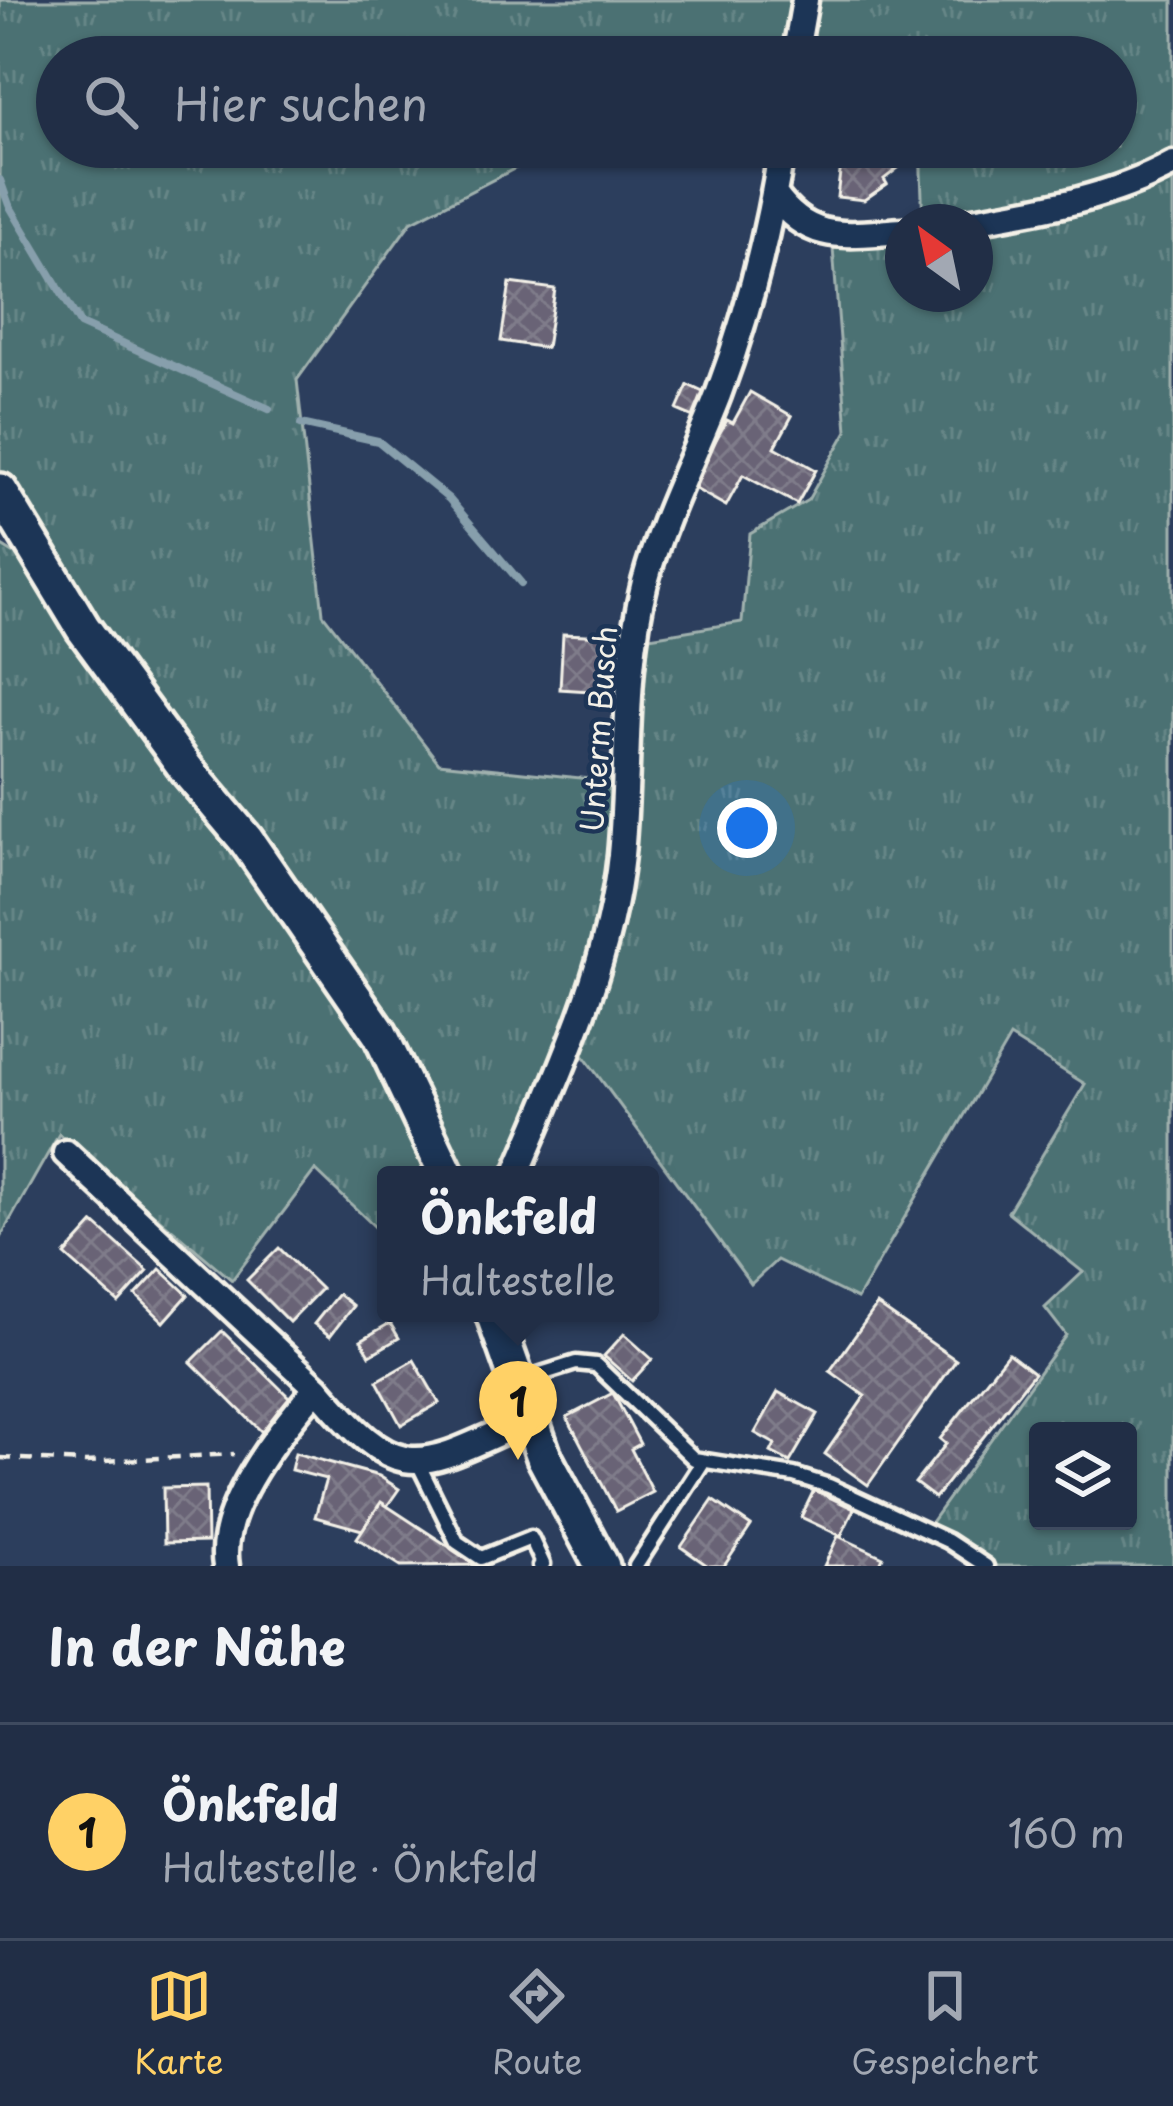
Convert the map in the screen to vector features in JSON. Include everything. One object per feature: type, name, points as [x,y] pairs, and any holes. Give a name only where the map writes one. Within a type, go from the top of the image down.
[{"type":"street","points":[[799,36],[805,0]]},
{"type":"street","points":[[993,217],[1084,199],[1173,164]]},
{"type":"street","name":"Unterm Busch","points":[[520,1166],[608,944],[621,854],[632,640],[646,577],[720,390],[756,274],[779,168]]},
{"type":"street","points":[[775,195],[787,213],[818,232],[832,236],[885,232]]},
{"type":"street","points":[[0,491],[121,682],[246,840],[380,1034],[443,1166]]},
{"type":"street","points":[[66,1154],[317,1388],[367,1441],[390,1457],[417,1462],[454,1452],[529,1419]]},
{"type":"street","points":[[496,1322],[515,1383],[560,1491],[602,1566]]},
{"type":"street","points":[[226,1566],[224,1540],[264,1454],[317,1388]]},
{"type":"lane","points":[[515,1383],[588,1362],[613,1378],[688,1455],[703,1462],[808,1479],[948,1541],[986,1566]]},
{"type":"lane","points":[[417,1462],[458,1542],[482,1558],[531,1538],[540,1566]]},
{"type":"lane","points":[[636,1566],[703,1462]]},
{"type":"path","points":[[0,1457],[86,1462],[264,1454]]},
{"type":"green space","points":[[0,0],[795,0],[789,36],[36,36],[36,168],[516,168],[411,222],[297,380],[323,614],[439,763],[619,782],[600,947],[512,1166],[450,1166],[62,575],[0,472]]},
{"type":"green space","points":[[805,0],[1173,0],[1173,1566],[995,1566],[929,1525],[1066,1335],[1045,1308],[1083,1272],[1008,1212],[1085,1084],[1010,1037],[857,1299],[777,1260],[751,1284],[577,1047],[617,932],[631,640],[742,622],[750,534],[808,500],[847,431],[832,235],[885,232],[885,312],[993,312],[993,204],[922,204],[921,168],[1137,168],[1137,36],[799,36]]},
{"type":"green space","points":[[26,543],[376,1038],[439,1164],[377,1166],[375,1227],[315,1170],[232,1280],[59,1134],[0,1238],[0,545],[13,553]]},
{"type":"building","points":[[841,168],[898,168],[884,179],[887,184],[864,200],[837,197]]},
{"type":"building","points":[[510,283],[555,289],[546,348],[501,341]]},
{"type":"building","points":[[688,385],[709,395],[698,419],[677,410]]},
{"type":"building","points":[[750,392],[792,416],[775,447],[816,470],[797,504],[743,475],[726,506],[690,486],[727,420],[733,423]]},
{"type":"building","points":[[563,634],[608,636],[605,692],[560,689]]},
{"type":"building","points":[[94,1223],[148,1271],[119,1303],[65,1255]]},
{"type":"building","points":[[279,1248],[321,1289],[289,1322],[247,1280]]},
{"type":"building","points":[[160,1269],[188,1295],[164,1322],[136,1295]]},
{"type":"building","points":[[338,1294],[353,1306],[330,1336],[314,1324]]},
{"type":"building","points":[[877,1305],[956,1360],[868,1485],[825,1454],[865,1396],[830,1371]]},
{"type":"building","points":[[390,1323],[399,1338],[370,1355],[361,1340]]},
{"type":"building","points":[[222,1331],[294,1402],[263,1433],[191,1362]]},
{"type":"building","points":[[624,1334],[652,1359],[632,1381],[604,1356]]},
{"type":"building","points":[[1008,1353],[1034,1373],[935,1498],[915,1483],[946,1444],[940,1439]]},
{"type":"building","points":[[414,1360],[439,1403],[401,1425],[377,1381]]},
{"type":"building","points":[[778,1392],[818,1414],[790,1462],[771,1452],[775,1444],[755,1433]]},
{"type":"building","points":[[613,1393],[640,1444],[631,1449],[653,1492],[616,1511],[567,1417]]},
{"type":"building","points":[[295,1453],[379,1476],[399,1489],[387,1506],[381,1502],[362,1530],[315,1517],[326,1479],[291,1470]]},
{"type":"building","points":[[206,1487],[207,1542],[164,1543],[163,1488]]},
{"type":"building","points":[[814,1490],[854,1509],[841,1536],[801,1517]]},
{"type":"building","points":[[713,1500],[751,1526],[724,1566],[708,1566],[681,1547]]},
{"type":"building","points":[[381,1502],[477,1565],[401,1566],[357,1538]]},
{"type":"building","points":[[838,1536],[883,1557],[879,1566],[824,1566]]},
{"type":"waterway","points":[[0,180],[9,205],[80,324],[269,409]]},
{"type":"waterway","points":[[301,424],[378,441],[449,499],[521,583]]},
{"type":"place","name":"Önkfeld","points":[[518,1460]]}]
